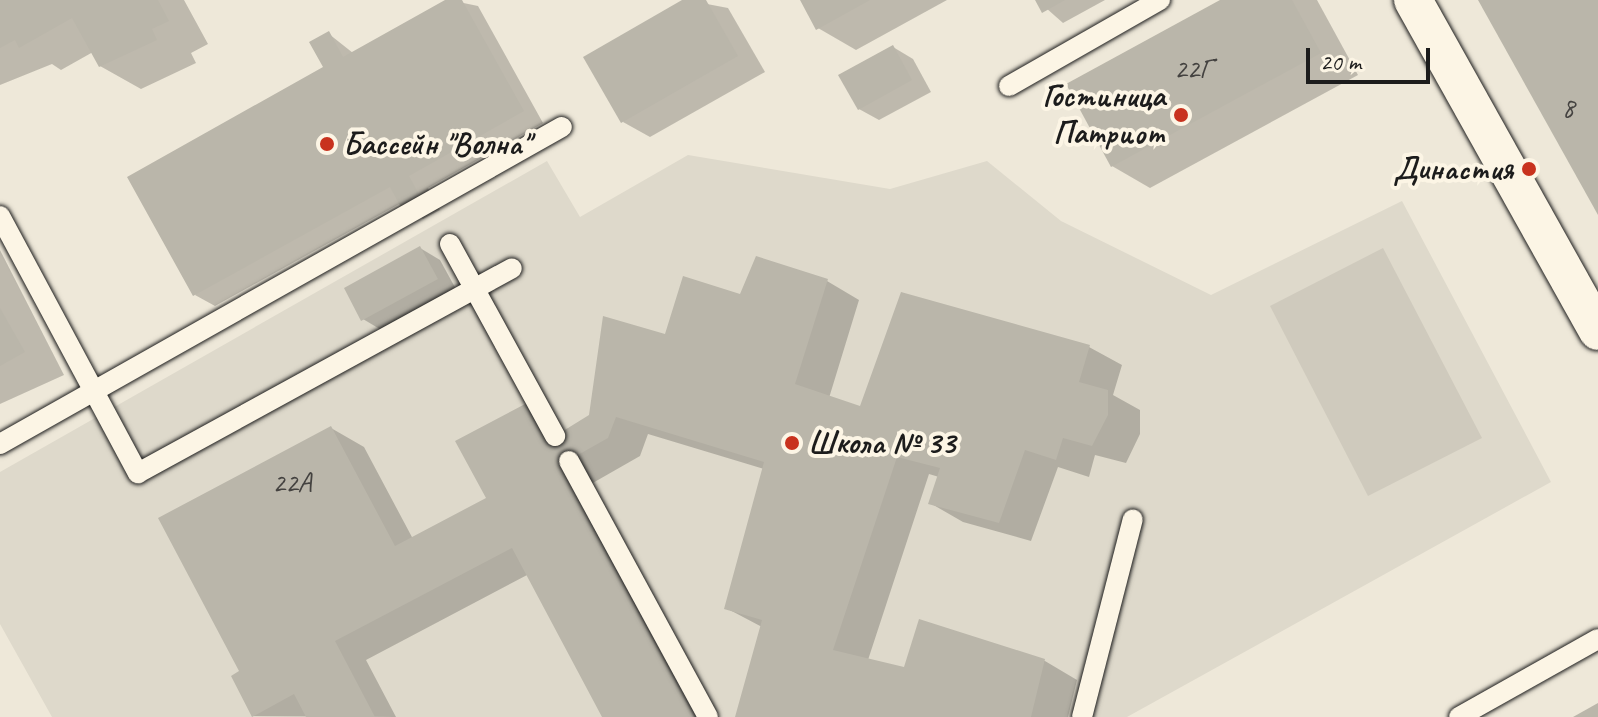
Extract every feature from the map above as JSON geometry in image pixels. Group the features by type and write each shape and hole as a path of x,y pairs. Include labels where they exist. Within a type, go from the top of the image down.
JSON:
{"street":[{"path":"1413,0 1595,321"}],"lane":[{"path":"1009,86 1160,0"},
{"path":"0,444 562,127"},
{"path":"0,216 138,473 512,268"},
{"path":"450,244 555,436"},
{"path":"569,461 708,717"},
{"path":"1082,717 1133,519"},
{"path":"1459,717 1598,639"}],"shaded area":[{"name":"Школа № 33","path":"688,155 890,189 987,161 1061,221 1211,295 1402,201 1551,482 1127,717 52,717 0,624 0,472 547,161 580,217"},
{"path":"1383,248 1482,438 1368,496 1270,306"}],"building":[{"path":"0,0 158,0 169,21 152,29 157,40 99,67 72,18 19,48 15,40 0,48"},
{"name":"Бассейн \"Волна\"","path":"445,0 462,0 524,111 409,176 421,198 402,209 390,187 193,296 127,177 323,67 309,42 329,31 343,57"},
{"path":"682,0 706,0 738,56 621,123 583,57"},
{"path":"800,0 870,0 816,30"},
{"path":"1035,0 1065,0 1042,13"},
{"path":"1220,0 1292,0 1321,53 1111,167 1066,84"},
{"path":"1478,0 1598,0 1598,215"},
{"path":"893,45 912,80 858,110 838,75"},
{"path":"420,246 438,279 361,321 344,288"},
{"path":"756,256 828,279 795,384 860,406 901,292 1090,345 1079,382 1108,390 1108,415 1092,446 1063,438 1056,460 1025,450 999,523 928,504 940,468 897,457 833,650 904,667 919,619 1045,659 1031,717 735,717 762,620 724,609 764,462 616,417 608,438 560,465 694,717 602,717 512,548 335,641 375,717 306,717 294,694 252,717 231,676 239,671 158,518 331,426 395,546 486,498 455,441 527,403 547,441 589,415 603,316 665,334 683,276 740,294"},
{"path":"0,308 25,352 0,366"},
{"path":"1598,703 1598,717 1573,717"}],"place":[{"name":"Гостиница Патриот","path":"1181,115"},
{"name":"Бассейн \"Волна\"","path":"327,144"},
{"name":"Династия","path":"1529,169"},
{"name":"Школа № 33","path":"792,443"}]}
